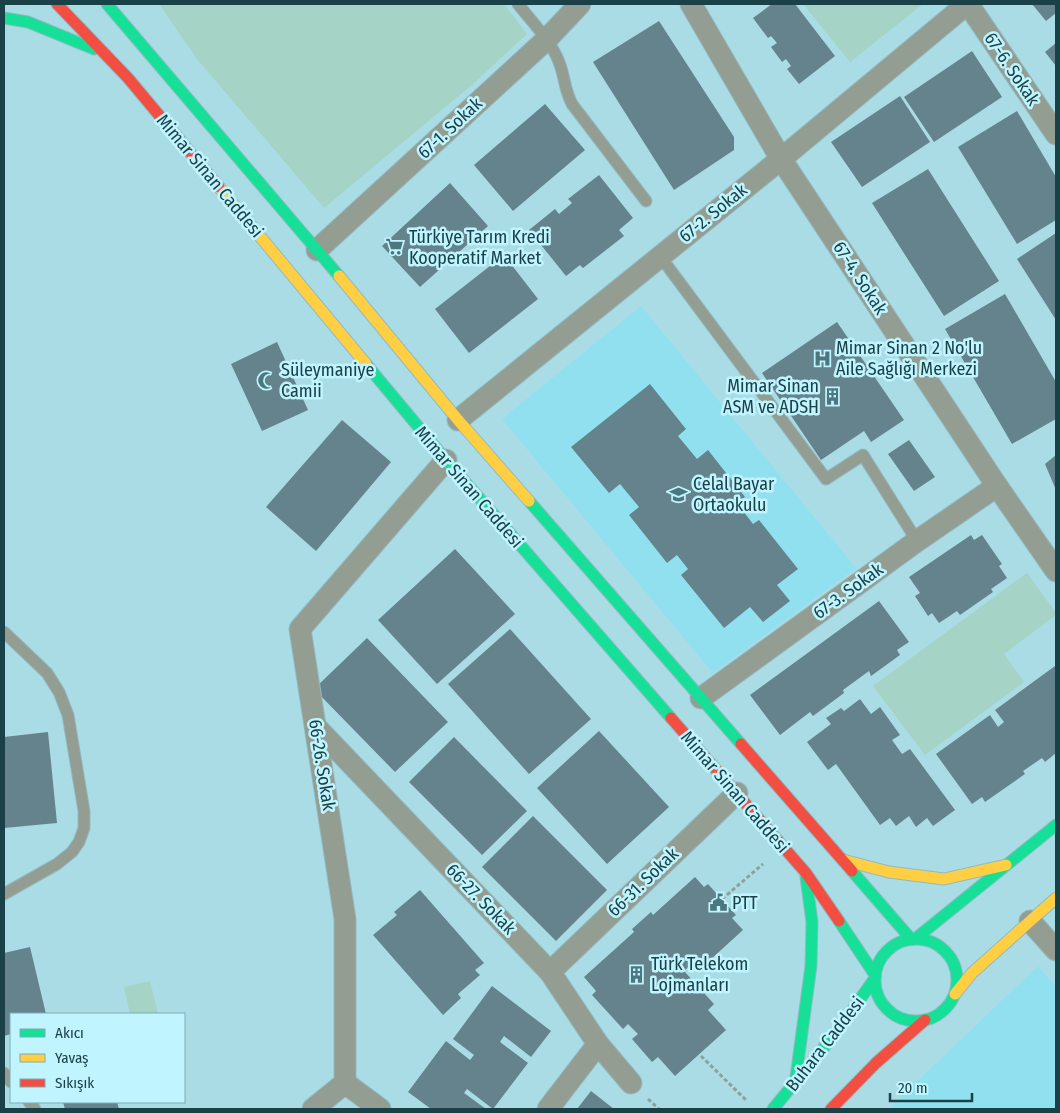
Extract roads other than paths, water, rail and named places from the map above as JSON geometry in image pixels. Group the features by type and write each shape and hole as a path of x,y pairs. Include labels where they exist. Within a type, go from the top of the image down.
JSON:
{"street":[{"name":"Mimar Sinan Caddesi","path":"57,4 128,78 446,460 806,873 875,976"},
{"name":"Mimar Sinan Caddesi","path":"108,4 317,250 458,420 913,939"},
{"name":"67-1. Sokak","path":"317,250 546,40 580,4"},
{"name":"67-4. Sokak","path":"691,4 781,159 997,486 1056,571"},
{"name":"67-2. Sokak","path":"458,420 781,159 968,4"},
{"name":"67-6. Sokak","path":"968,4 1056,134"},
{"path":"127,11 134,34"},
{"path":"4,18 28,22 107,54"},
{"name":"66-26. Sokak","path":"345,1083 345,919 300,629 446,460"},
{"name":"67-3. Sokak","path":"701,698 917,541 997,486"},
{"name":"66-27. Sokak","path":"316,727 550,972 598,1044 632,1083"},
{"name":"66-31. Sokak","path":"550,972 737,793"},
{"path":"913,939 1056,825"},
{"path":"842,860 889,872 944,879 1006,865"},
{"path":"795,1084 811,966 812,922 806,873"},
{"path":"955,994 956,970 950,956 931,941 913,939 899,942 881,958 875,976 876,993 889,1012 903,1019 925,1020 940,1014 972,973 1056,898"},
{"path":"1030,921 1056,950"},
{"name":"Buhara Caddesi","path":"773,1109 848,1019 875,976"},
{"path":"831,1109 866,1071 925,1020"},
{"path":"548,1109 598,1044"},
{"path":"312,1109 345,1083 380,1109"}],"lane":[{"path":"518,4 546,40 559,62 564,86 572,104 646,201"},
{"path":"660,256 826,479 863,454 917,541"},
{"path":"4,632 47,673 60,692 68,715 84,811 84,828 79,842 72,852 57,864 4,894"}],"place":[{"name":"Türkiye Tarım Kredi Kooperatif Market","path":"395,247"},
{"name":"Mimar Sinan 2 No'lu Aile Sağlığı Merkezi","path":"822,358"},
{"name":"Süleymaniye Camii","path":"267,380"},
{"name":"Mimar Sinan ASM ve ADSH","path":"833,396"},
{"name":"Celal Bayar Ortaokulu","path":"679,494"},
{"name":"PTT","path":"718,903"},
{"name":"Türk Telekom Lojmanları","path":"637,974"}]}
